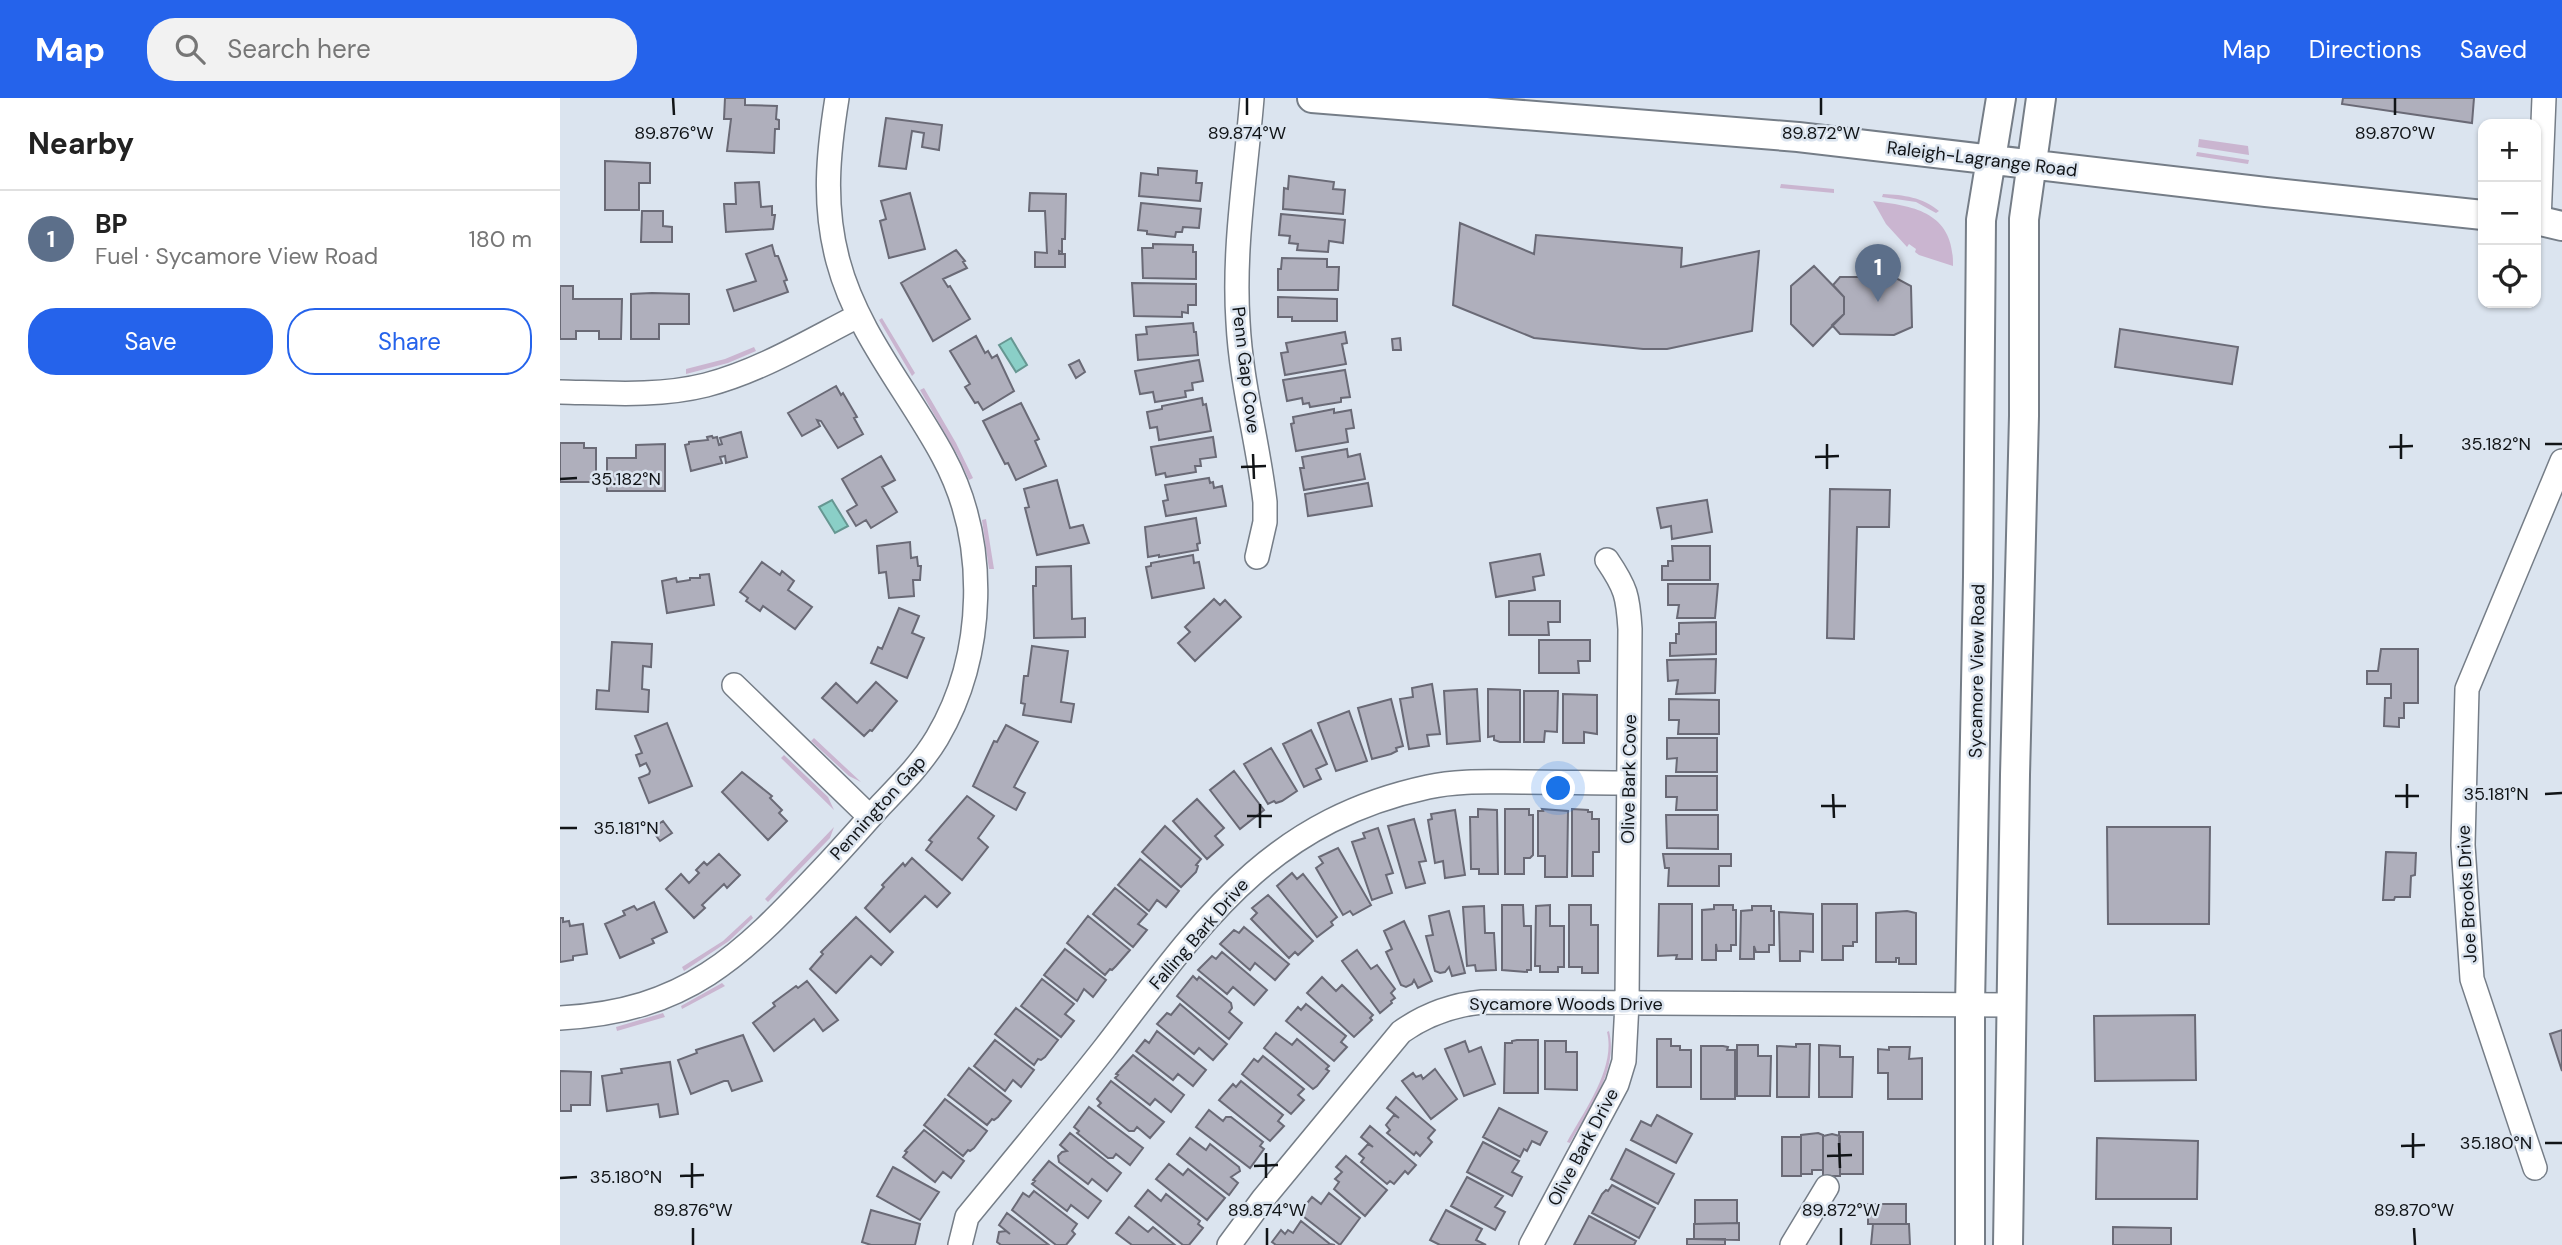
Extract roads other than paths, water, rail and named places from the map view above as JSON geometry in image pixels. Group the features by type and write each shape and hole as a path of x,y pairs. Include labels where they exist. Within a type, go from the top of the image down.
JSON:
{"main road":[{"name":"Raleigh-Lagrange Road","path":"1312,98 1418,102 1798,137 2032,166 2478,214"},
{"name":"Sycamore View Road","path":"1970,1245 1970,1006 1979,577 1982,220 2001,98"},
{"path":"2008,1245 2024,416 2024,219 2041,98"}],"street":[{"name":"Pennington Gap","path":"560,1018 604,1014 640,1006 684,988 722,966 774,921 915,769 929,751 945,722 964,678 974,615 975,579 969,527 944,457 858,316 838,261 828,206 828,158 837,98"},
{"name":"Penn Gap Cove","path":"1252,98 1239,246 1237,318 1242,365 1265,502 1265,522 1257,557"},
{"path":"2544,98 2546,222"},
{"path":"560,392 641,393 705,385 771,360 858,316"},
{"name":"Joe Brooks Drive","path":"2535,1168 2472,979 2463,845 2467,689 2562,461"},
{"name":"Olive Bark Cove","path":"1607,560 1628,596 1630,629 1627,1003"},
{"path":"734,685 870,817"},
{"name":"Falling Bark Drive","path":"960,1245 967,1217 1155,984 1242,881 1288,844 1356,808 1427,787 1473,782 1628,783"},
{"name":"Sycamore Woods Drive","path":"1229,1245 1381,1054 1401,1032 1442,1010 1482,1002 1970,1006 2011,1004"},
{"name":"Olive Bark Drive","path":"1531,1245 1617,1084 1624,1061 1627,1003"},
{"path":"1792,1245 1827,1187"}],"place":[{"name":"BP","path":"1878,302"}]}
